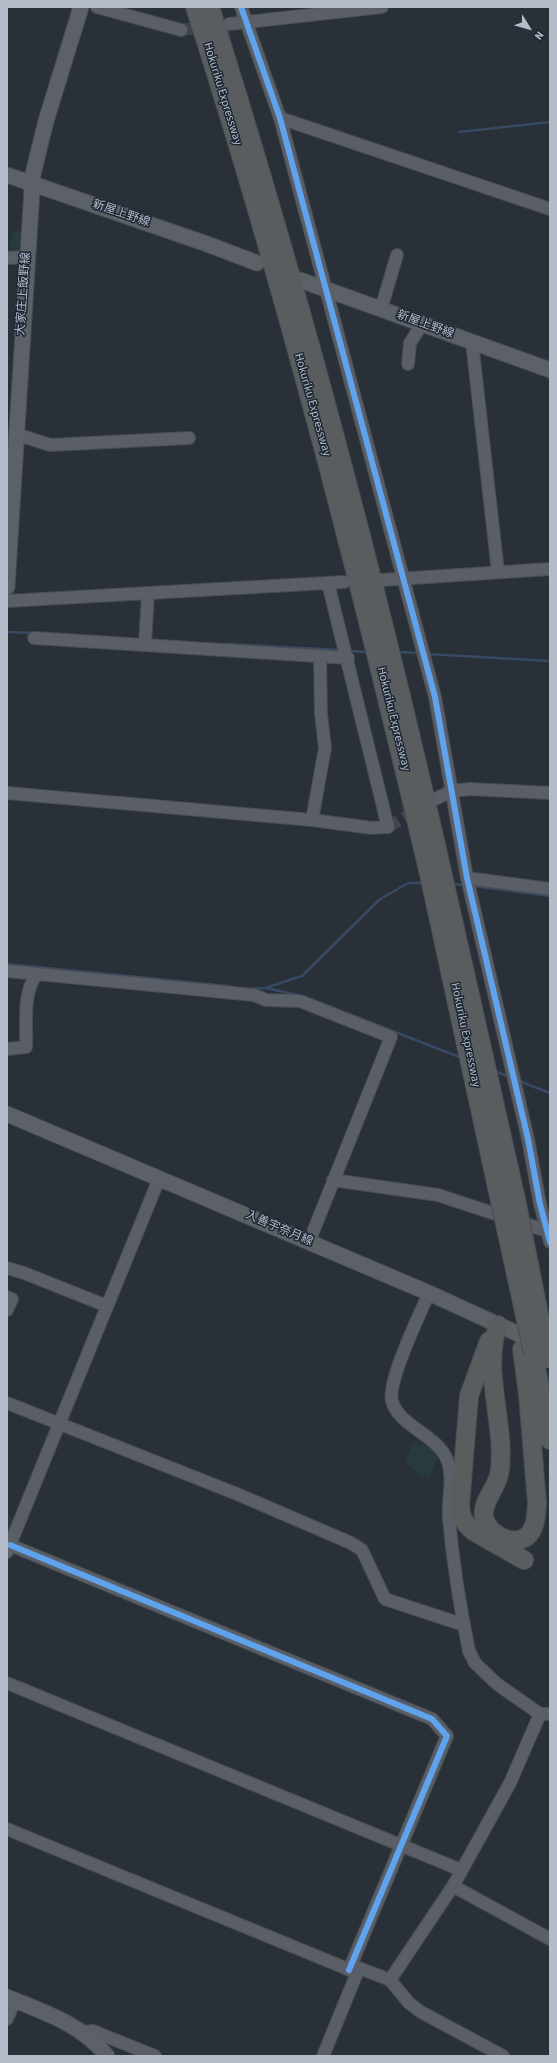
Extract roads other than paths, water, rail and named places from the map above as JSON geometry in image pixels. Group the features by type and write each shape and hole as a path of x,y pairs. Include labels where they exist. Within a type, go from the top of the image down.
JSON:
{"highway":[{"name":"Hokuriku Expressway","path":"195,7 268,247 325,451 374,643 435,871 508,1197 541,1355 550,1440"},
{"name":"Hokuriku Expressway","path":"210,7 282,243 338,446 409,726 435,871"},
{"path":"508,1197 550,1322"},
{"path":"498,1325 491,1348 501,1467 496,1486 484,1508 484,1516 490,1530 508,1540 521,1540 532,1530 536,1516 537,1503 528,1395 541,1355"},
{"path":"498,1325 486,1346 469,1396 460,1506 461,1517 466,1525 518,1561"}],"main road":[{"name":"大家庄上飯野線","path":"7,587 26,257 32,184 46,121 81,7"},
{"name":"新屋上野線","path":"7,175 207,244 257,263"},
{"name":"新屋上野線","path":"300,280 550,370"},
{"name":"入善宇奈月線","path":"7,1114 429,1293 498,1325 541,1355"},
{"path":"11,1998 61,2020 82,2032 107,2056"}],"street":[{"path":"97,7 181,30"},
{"path":"241,7 280,118 435,697 467,878 528,1139 540,1204 549,1235"},
{"path":"229,24 294,12 382,7"},
{"path":"280,118 550,209"},
{"path":"381,309 398,255"},
{"path":"7,258 26,257"},
{"path":"408,364 410,343 422,324"},
{"path":"472,342 498,572"},
{"path":"16,434 50,445 189,438"},
{"path":"382,580 550,569"},
{"path":"7,601 344,582"},
{"path":"7,793 312,820 372,828 388,827 348,658 328,583"},
{"path":"145,644 148,593"},
{"path":"34,638 348,658"},
{"path":"312,820 324,748 321,714 320,656"},
{"path":"435,799 452,791 470,789 550,793"},
{"path":"467,878 550,889"},
{"path":"7,971 254,995 266,1000 300,1001 391,1037 309,1242"},
{"path":"7,1049 26,1047 27,993 31,981 38,974"},
{"path":"159,1178 8,1548 432,1719 446,1736 353,1971 323,2056"},
{"path":"333,1180 438,1195 549,1235"},
{"path":"7,1268 24,1272 107,1306"},
{"path":"390,1980 453,1886 507,1790 545,1714 498,1684 476,1663 469,1651 448,1518 450,1472 447,1461 441,1448 407,1421 397,1410 392,1400 392,1384 429,1293"},
{"path":"7,1297 12,1299 7,1310"},
{"path":"7,1403 59,1425 237,1494 351,1544 362,1550 385,1599 464,1625"},
{"path":"7,1683 461,1870"},
{"path":"7,1829 353,1971 359,1968 390,1980 409,2003 421,2012 504,2056"},
{"path":"453,1886 550,1939"},
{"path":"7,2019 11,1998"},
{"path":"82,2032 93,2031 155,2056"}],"waterway":[{"path":"459,132 550,122"},
{"path":"7,632 32,633"},
{"path":"227,644 340,650"},
{"path":"349,651 368,652"},
{"path":"397,652 420,653"},
{"path":"427,654 550,661"},
{"path":"249,989 265,988 302,976 379,900 408,883 424,883"},
{"path":"451,884 464,885"},
{"path":"473,886 550,896"},
{"path":"7,964 228,986"},
{"path":"266,988 298,995"},
{"path":"305,997 462,1058"},
{"path":"495,1071 509,1077"},
{"path":"519,1081 550,1093"}],"tunnel":[{"path":"181,30 208,27"},
{"path":"388,827 420,808"}]}
